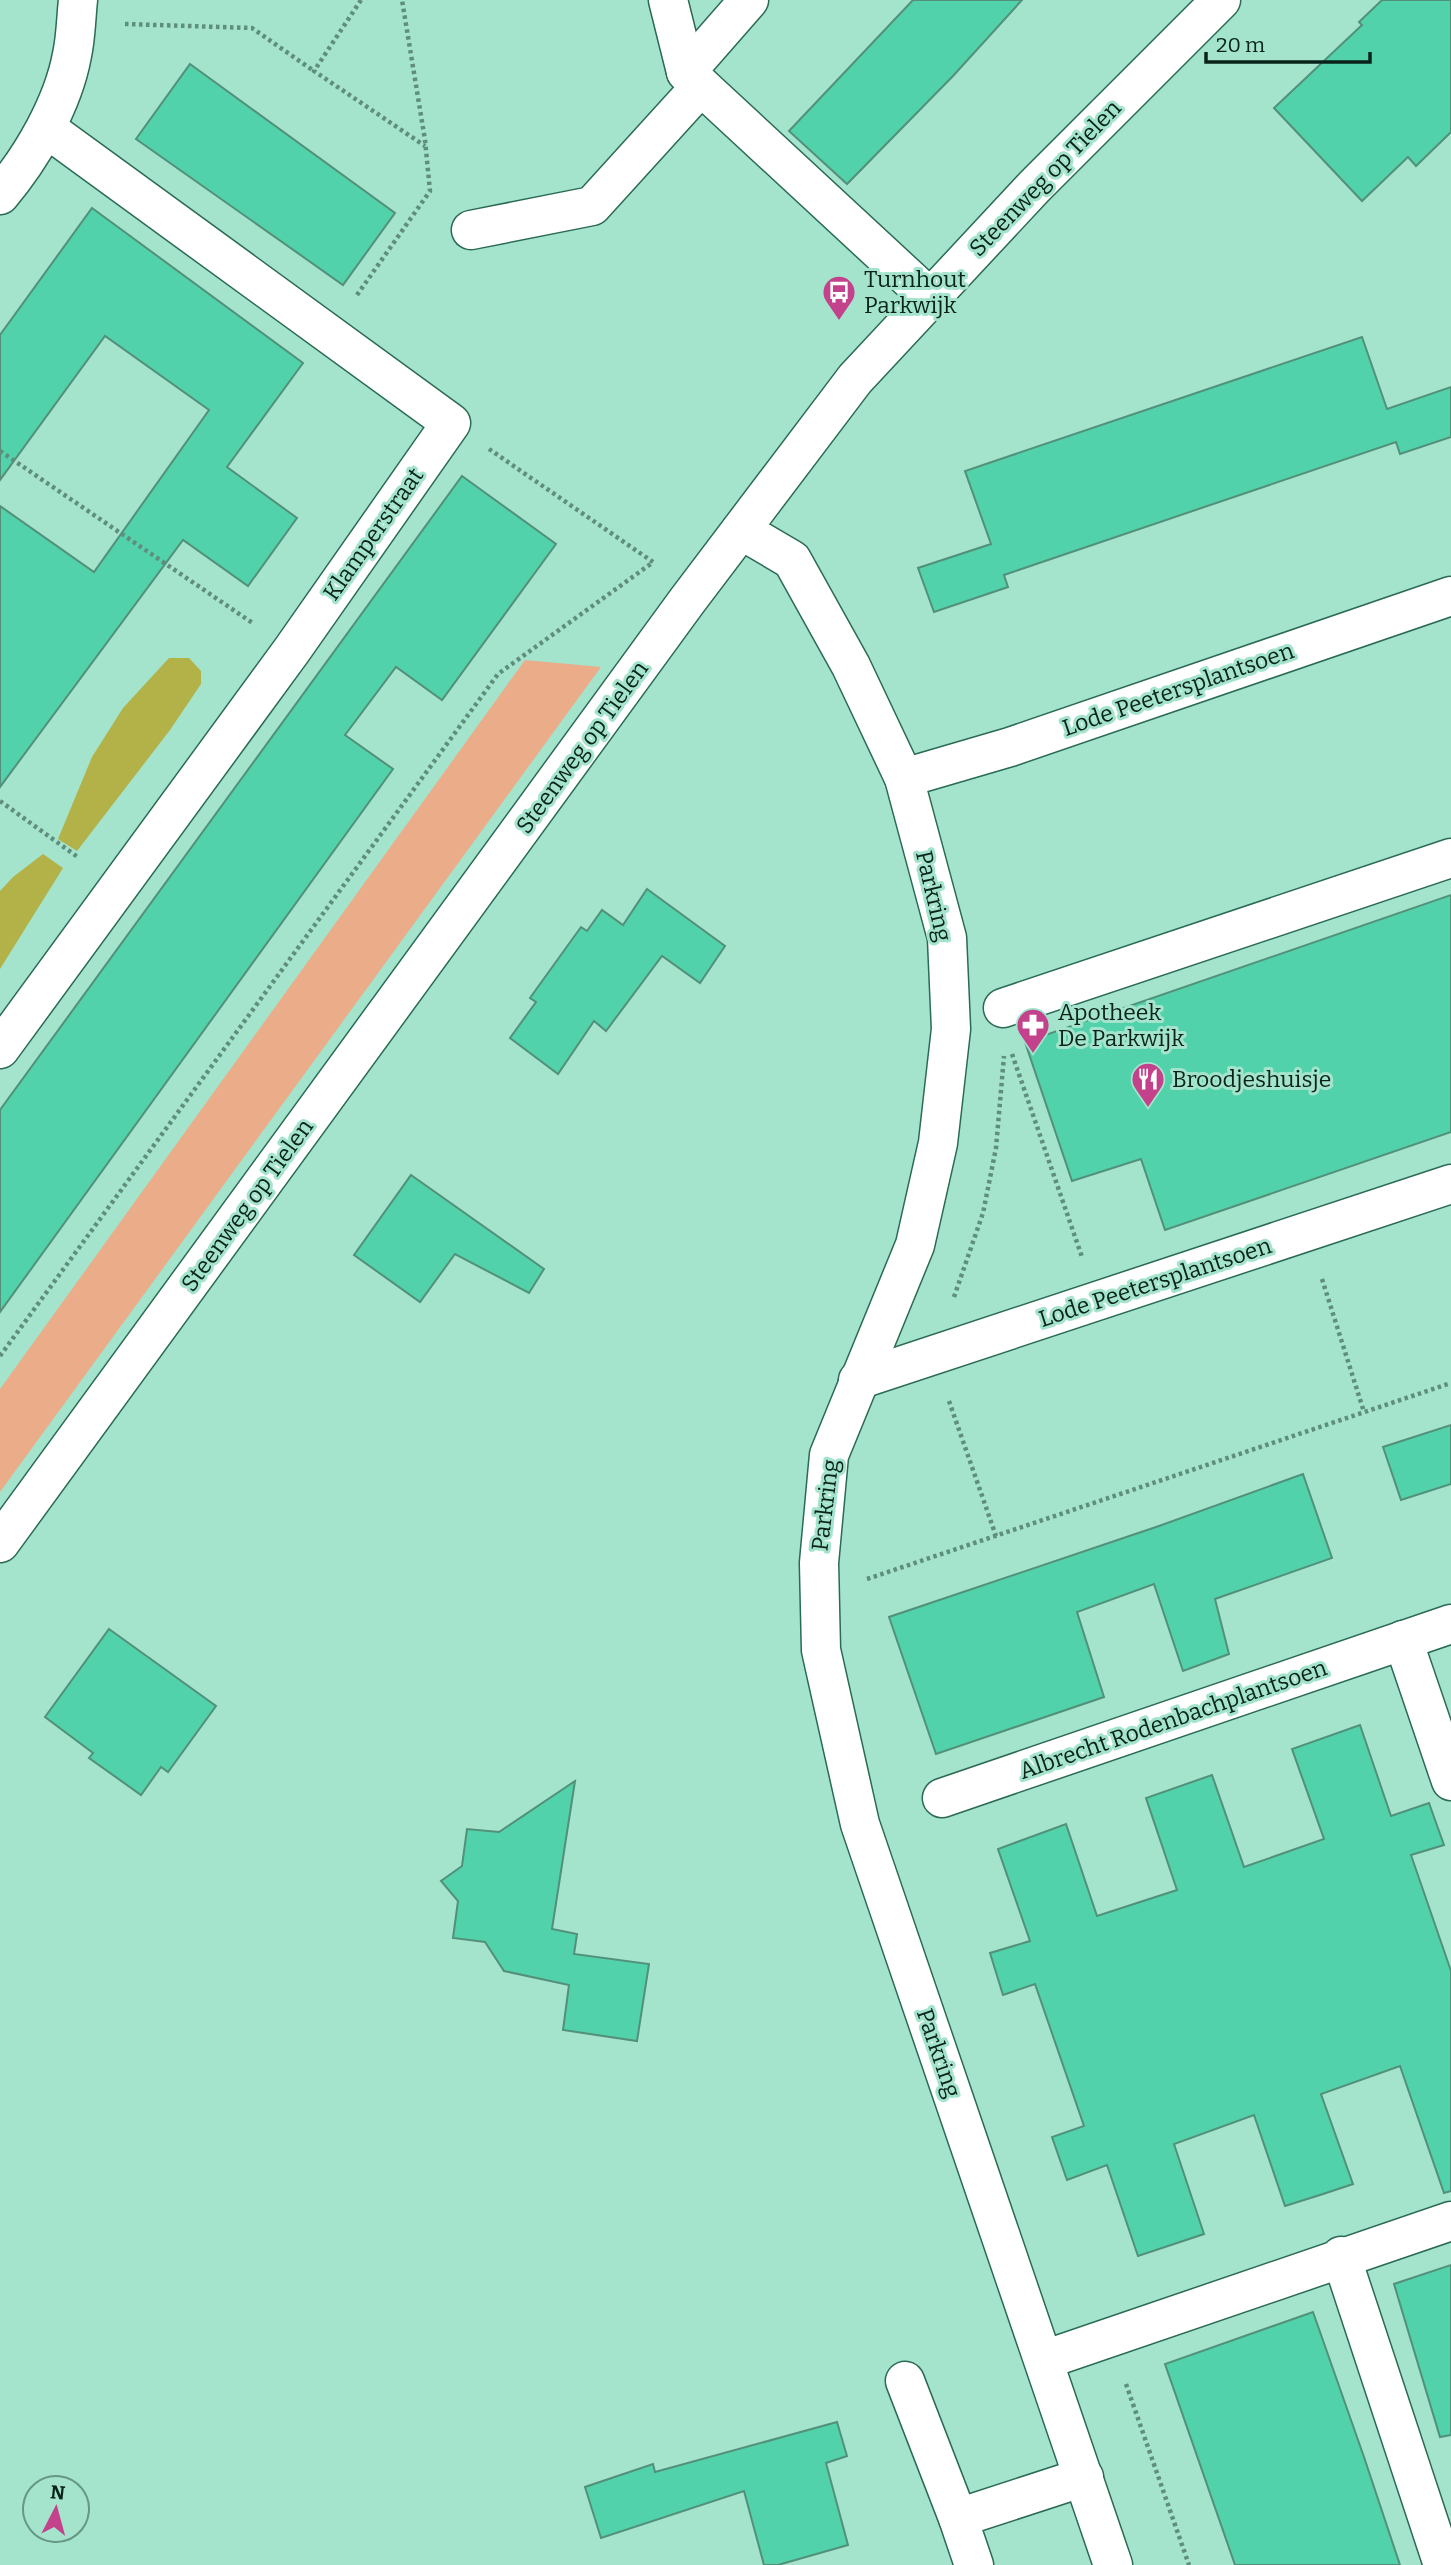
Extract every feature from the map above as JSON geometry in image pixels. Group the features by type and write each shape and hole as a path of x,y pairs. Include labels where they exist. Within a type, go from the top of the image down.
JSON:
{"street":[{"path":"668,0 693,79 930,298"},
{"path":"471,230 592,206 693,79 749,0"},
{"name":"Steenweg op Tielen","path":"0,1543 741,530 855,379 1034,187 1221,0"},
{"path":"0,195 46,128 62,91 72,54 77,12"},
{"path":"46,128 451,423"},
{"name":"Klamperstraat","path":"0,1049 292,650 451,423"},
{"name":"Parkring","path":"741,530 792,561 851,666 904,778 947,938 950,1040 938,1143 915,1245 829,1455 819,1563 821,1650 860,1824 1113,2565"},
{"name":"Lode Peetersplantsoen","path":"904,778 1010,747 1451,596"},
{"path":"1003,1008 1451,858"},
{"name":"Lode Peetersplantsoen","path":"858,1380 1451,1184"},
{"name":"Albrecht Rodenbachplantsoen","path":"942,1798 1451,1624"},
{"path":"1403,1640 1451,1781"},
{"path":"1044,2360 1341,2256 1451,2221"},
{"path":"1341,2256 1443,2565"},
{"path":"905,2381 974,2565"},
{"path":"958,2518 1084,2477"}],"path":[{"path":"314,71 361,0"},
{"path":"329,335 430,191 402,0"},
{"path":"77,12 252,28 425,146"},
{"path":"451,423 653,562"},
{"path":"0,451 292,650"},
{"path":"0,1356 498,674 653,562 665,558"},
{"path":"0,801 120,887"},
{"path":"1005,1049 1013,1054 1097,1301"},
{"path":"1320,1275 1364,1412"},
{"path":"820,1595 1451,1382"},
{"path":"948,1398 996,1536"},
{"path":"1109,2337 1189,2565"}],"shaded area":[{"path":"169,658 189,658 201,671 201,684 170,730 77,851 58,839 92,757 123,708"},
{"path":"525,660 601,667 0,1492 0,1389"},
{"path":"43,854 63,868 0,969 0,891 13,877"}],"building":[{"path":"913,0 1022,0 953,76 847,184 789,131"},
{"path":"1382,0 1451,0 1451,132 1416,166 1408,157 1362,201 1274,108 1362,25 1359,22"},
{"path":"190,64 395,213 343,285 136,139"},
{"path":"92,208 303,363 227,467 297,518 248,586 183,540 0,787 0,506 94,572 209,410 105,336 0,480 0,335"},
{"path":"1362,337 1387,409 1451,387 1451,437 1400,454 1396,442 1004,575 1008,587 934,612 918,568 991,544 965,471"},
{"path":"462,476 556,544 442,700 396,667 345,735 393,769 0,1312 0,1110"},
{"path":"647,889 725,946 700,983 662,956 606,1031 594,1021 558,1074 510,1038 536,1002 530,998 581,927 587,931 602,910 623,925"},
{"path":"1451,895 1451,1132 1165,1230 1141,1159 1072,1181 1025,1042"},
{"path":"411,1175 544,1269 529,1293 455,1254 420,1302 354,1255"},
{"path":"1451,1425 1451,1484 1401,1500 1383,1447"},
{"path":"1303,1474 1332,1558 1215,1599 1229,1654 1183,1671 1154,1584 1077,1612 1104,1697 936,1754 889,1617 1159,1526"},
{"path":"109,1629 216,1706 168,1772 161,1767 141,1795 89,1758 93,1753 45,1717"},
{"path":"1360,1725 1391,1816 1429,1803 1444,1845 1411,1855 1451,1971 1451,2191 1444,2193 1400,2066 1321,2094 1353,2184 1285,2206 1254,2115 1174,2144 1204,2234 1138,2256 1107,2165 1067,2180 1052,2137 1084,2126 1035,1984 1003,1995 990,1953 1030,1941 998,1849 1066,1824 1097,1916 1177,1890 1146,1798 1212,1775 1244,1867 1324,1839 1292,1749"},
{"path":"575,1781 552,1929 577,1934 574,1954 649,1964 637,2041 563,2030 569,1985 504,1971 485,1942 453,1938 458,1901 441,1881 462,1866 467,1829 499,1832"},
{"path":"1451,2265 1451,2435 1440,2437 1394,2284"},
{"path":"1313,2312 1400,2565 1235,2565 1165,2364"},
{"path":"837,2422 847,2456 826,2463 848,2545 778,2565 764,2565 744,2491 601,2538 585,2487 653,2464 655,2472"}],"place":[{"name":"Turnhout Parkwijk","path":"839,322"},
{"name":"Apotheek De Parkwijk","path":"1033,1055"},
{"name":"Broodjeshuisje","path":"1148,1109"}]}
